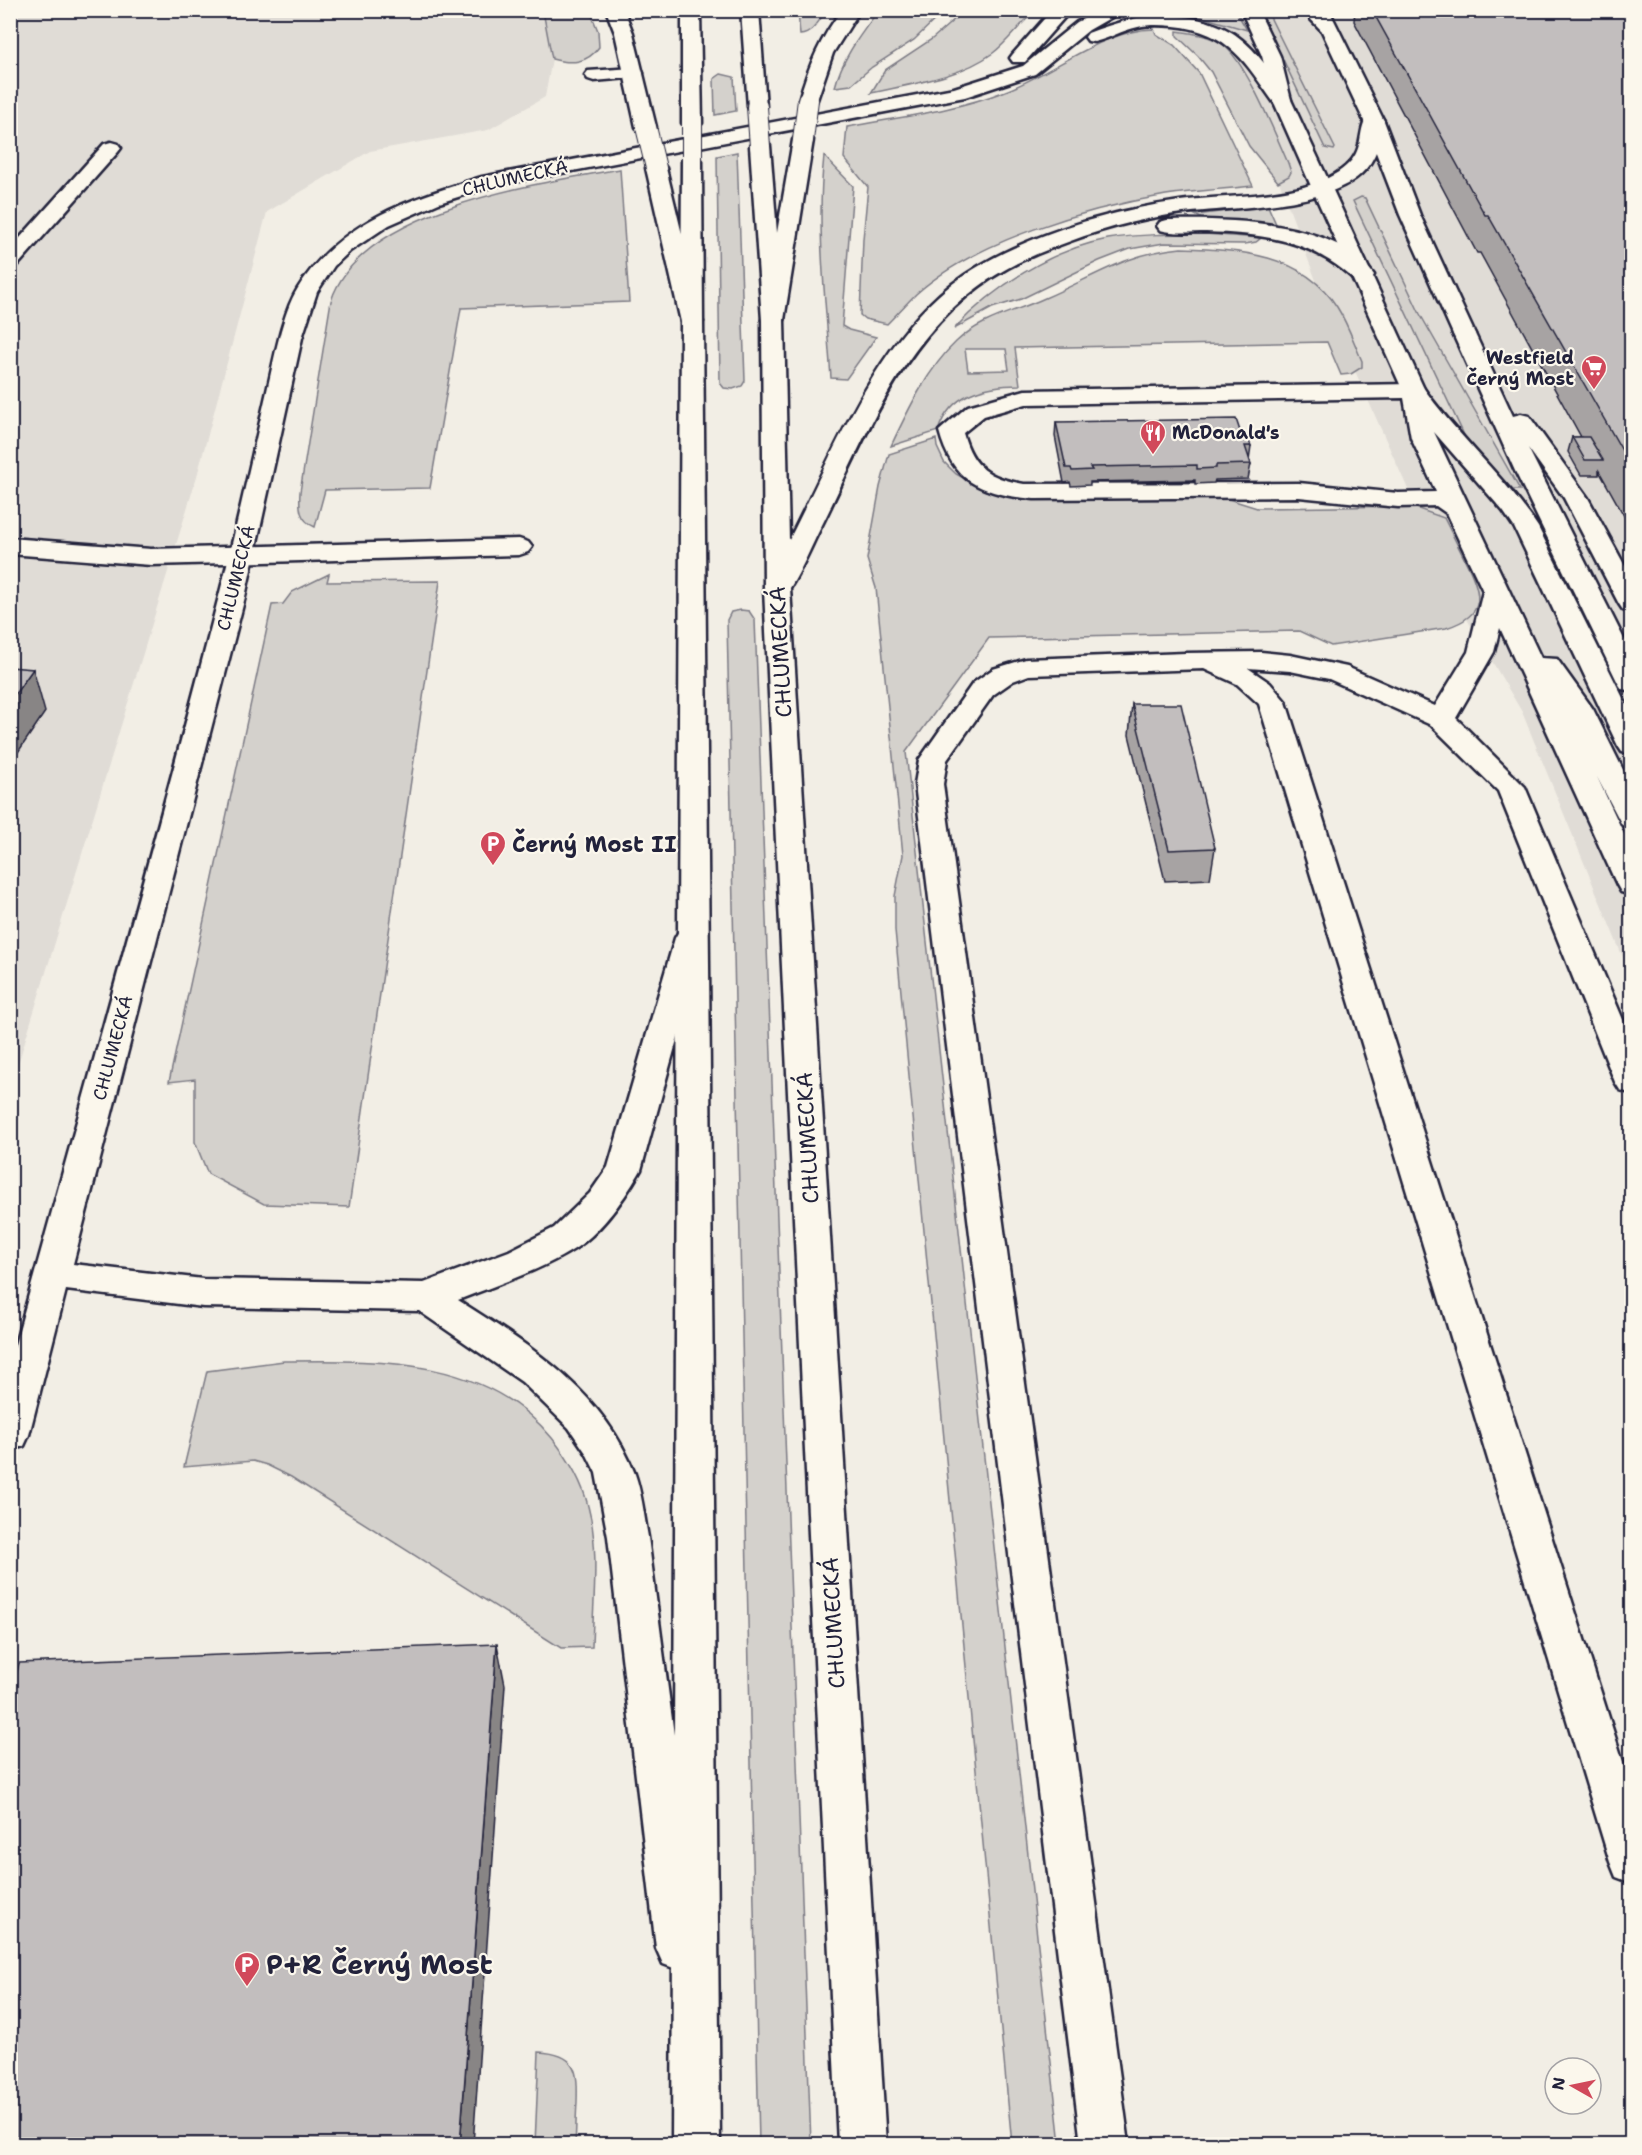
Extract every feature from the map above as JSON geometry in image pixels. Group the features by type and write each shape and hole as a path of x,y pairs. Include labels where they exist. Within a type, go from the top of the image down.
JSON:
{"main road":[{"path":"615,10 634,73 692,322"},
{"path":"691,10 696,2145"},
{"name":"CHLUMECKÁ","path":"750,10 773,320 777,590 862,2145"},
{"path":"773,320 808,100 822,57 832,37 852,10"},
{"name":"CHLUMECKÁ","path":"957,93 1014,63 1049,22 1063,10"},
{"name":"CHLUMECKÁ","path":"10,1436 242,555 299,308 316,276 327,262 363,233 382,221 432,199 489,181 957,93 1018,75 1050,54 1083,26 1116,10"},
{"path":"1249,10 1271,56 1281,100"},
{"path":"1310,10 1324,18 1374,121 1410,215 1464,334 1527,471 1632,683"},
{"path":"1050,54 1136,22 1161,20 1199,25 1221,32 1242,47 1281,100 1363,275 1414,391 1423,438 1561,728 1632,885"},
{"path":"594,75 634,73"},
{"path":"777,590 880,390 914,337 951,296 1007,260 1035,247 1106,223 1151,212 1274,197 1339,180 1359,165 1368,152 1373,139 1374,121"},
{"path":"10,262 111,148"},
{"path":"1035,247 1118,230 1176,226 1234,228 1282,234 1317,243 1348,261 1363,275"},
{"path":"1464,334 1541,452 1576,498 1632,604"},
{"path":"1414,391 1025,397 976,411 951,431 962,462 994,484 1012,490 1034,492 1299,490 1398,500 1441,499 1457,508"},
{"path":"1414,391 1460,450 1512,506 1526,527 1632,746"},
{"path":"10,546 151,557 519,547"},
{"path":"1441,719 1481,652 1495,593"},
{"path":"1495,593 1579,709 1632,819"},
{"path":"1105,2145 929,784 933,760 983,689 1003,675 1026,667 1261,660 1316,667 1337,673 1441,719 1511,787 1632,1082"},
{"path":"1186,661 1216,666 1242,674 1260,687 1272,702 1632,1862"},
{"path":"53,1275 203,1293 426,1297 522,1261 566,1237 602,1202 624,1170 693,924"},
{"path":"426,1297 550,1383 576,1408 596,1437 615,1474 628,1537 696,2086"}],"shaded area":[{"path":"798,10 826,11 809,32 800,35"},
{"path":"11,11 543,11 552,59 545,97 488,130 370,151 267,212 197,476 11,1087"},
{"path":"543,11 590,11 598,31 599,47 584,60 566,62 552,59"},
{"path":"878,11 944,11 914,40 872,67 851,85 835,87 847,56"},
{"path":"964,11 1036,11 999,48 980,62 934,79 871,93 885,70 932,39"},
{"path":"1200,11 1236,11 1247,30 1195,15"},
{"path":"1216,11 1631,11 1631,977 1522,712 1464,614 1324,302 1264,141 1211,46"},
{"path":"1260,11 1267,11 1334,150 1325,148"},
{"path":"1154,29 1156,34 1174,45 1199,73 1253,186 1166,195 1135,201 1102,208 1034,229 1001,242 941,275 916,294 887,324 865,319 860,315 868,187 844,158 847,127 926,113 984,99 1022,84 1077,54 1115,37 1134,31"},
{"path":"1177,31 1212,38 1231,53 1250,81 1268,117 1288,163 1291,172 1289,176 1278,182 1249,146 1211,72 1177,36"},
{"path":"721,74 734,77 736,111 715,115 714,79"},
{"path":"737,152 745,381 742,386 733,389 724,388 720,383 717,156"},
{"path":"824,156 853,186 842,326 876,337 846,379 831,378 821,239"},
{"path":"620,169 629,302 461,308 430,488 325,490 315,527 306,521 300,508 300,492 331,301 349,269 377,243 414,222 456,205 545,182"},
{"path":"1361,197 1365,198 1420,314 1520,490 1513,490 1478,455 1465,437 1353,201"},
{"path":"1268,206 1276,224 1201,218 1195,215"},
{"path":"1205,234 1261,238 1256,242 1245,244 1164,243 1130,249 1099,261 1021,299 992,308 954,329 986,299 1024,272 1087,244 1120,237"},
{"path":"1181,248 1247,253 1288,265 1306,275 1323,289 1337,307 1351,334 1362,361 1362,367 1351,374 1341,375 1327,342 1015,348 1020,385 994,387 970,394 951,408 938,431 891,446 927,377 936,364 966,334 987,321 1045,298 1127,260","holes":["965,349 1006,349 1009,370 968,371"]},
{"path":"936,439 944,462 956,474 986,491 1022,500 1222,497 1257,508 1410,506 1444,518 1471,572 1478,593 1475,609 1460,623 1446,628 1331,646 1299,631 989,638 906,752 1060,2144 1012,2144 895,930 895,896 903,855 876,588 867,559 880,487 889,454"},
{"path":"329,574 327,582 440,581 349,1207 264,1204 208,1174 195,1142 195,1079 169,1082 272,605 283,604 292,592"},
{"path":"749,611 755,620 811,2144 759,2144 727,620 731,612"},
{"path":"284,1361 357,1361 429,1369 463,1378 495,1392 525,1411 552,1438 564,1454 574,1470 585,1497 592,1523 595,1558 592,1647 561,1648 291,1477 267,1465 253,1461 184,1467 207,1371"},
{"path":"539,2052 561,2056 573,2066 577,2081 575,2144 535,2144"}],"building":[{"name":"Westfield Černý Most","path":"1372,10 1632,10 1632,468 1488,215 1485,215"},
{"name":"McDonald's","path":"1236,419 1242,437 1248,437 1251,446 1245,446 1251,464 1216,465 1216,468 1197,469 1197,465 1090,467 1092,470 1072,471 1071,468 1066,468 1056,422"},
{"path":"1572,437 1589,437 1603,460 1585,460"},
{"path":"10,667 33,669 10,701"},
{"path":"1132,704 1181,704 1215,848 1169,850"},
{"name":"P+R Černý Most","path":"497,1644 460,2145 10,2145 10,1702 19,1663"}],"place":[{"name":"Westfield Černý Most","path":"1594,391"},
{"name":"McDonald's","path":"1153,456"},
{"name":"Černý Most II","path":"493,867"},
{"name":"P+R Černý Most","path":"247,1988"}]}
